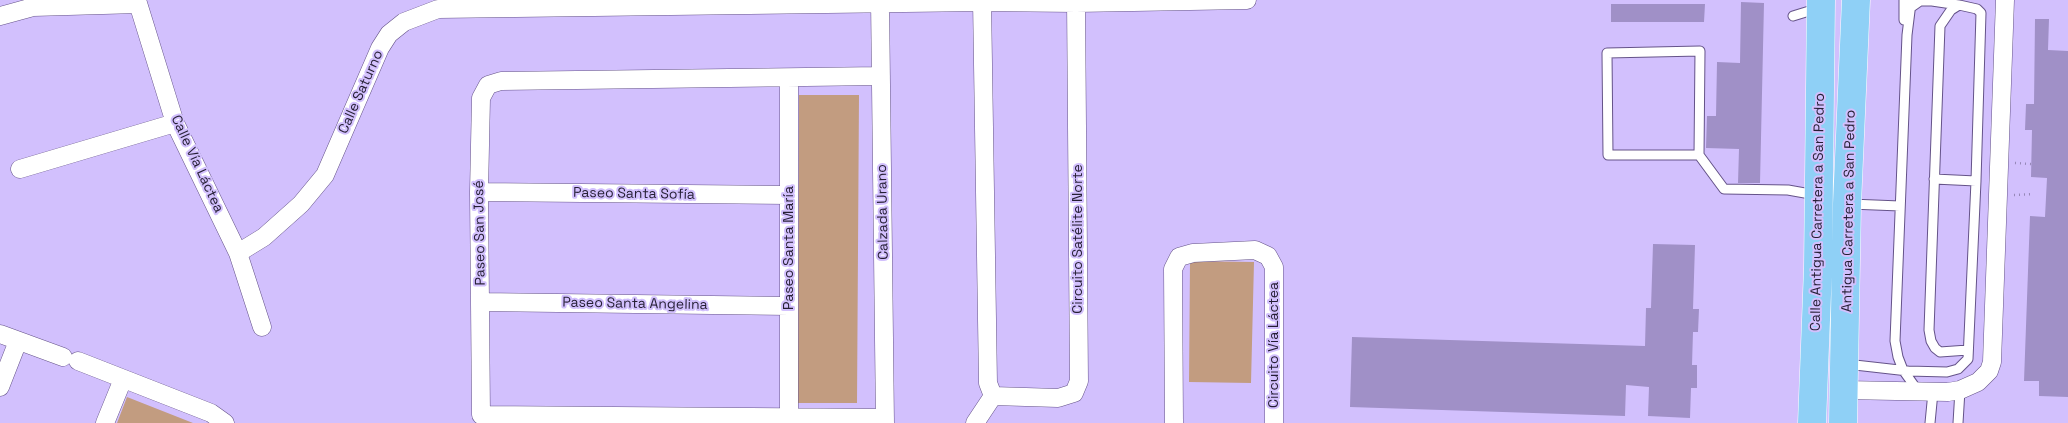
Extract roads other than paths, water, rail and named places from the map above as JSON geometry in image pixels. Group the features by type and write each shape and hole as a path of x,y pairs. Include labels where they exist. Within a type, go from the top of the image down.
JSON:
{"main road":[{"name":"Antigua Carretera a San Pedro","path":"1843,423 1847,204 1856,0"},
{"name":"Calle Antigua Carretera a San Pedro","path":"1812,423 1818,268 1821,3"},
{"path":"1818,268 1825,296 1831,352 1845,377"}],"street":[{"name":"Calle Saturno","path":"238,253 264,237 301,204 325,175 380,48 389,34 404,22 438,9 477,4 1247,0"},
{"path":"1845,377 1926,392 1960,390 1984,378 1992,362 2005,0"},
{"path":"974,423 993,396 988,383 982,1"},
{"path":"0,16 32,7 138,2"},
{"name":"Calle Vía Láctea","path":"138,2 175,123 238,253 262,326"},
{"name":"Calzada Urano","path":"880,2 885,421"},
{"name":"Circuito Satélite Norte","path":"993,396 1058,398 1074,393 1079,381 1076,2"},
{"name":"Paseo San José","path":"881,76 501,81 488,85 481,98 479,192 481,415 663,420 842,418 885,421"},
{"name":"Paseo Santa María","path":"788,78 789,418"},
{"path":"20,169 175,123"},
{"name":"Paseo Santa Sofía","path":"479,192 789,195"},
{"name":"Circuito Vía Láctea","path":"1174,423 1173,269 1179,257 1193,253 1256,250 1268,256 1274,267 1274,423"},
{"name":"Paseo Santa Angelina","path":"481,302 789,306"},
{"path":"0,334 211,413 225,423"},
{"path":"0,387 18,341"},
{"path":"105,423 123,379"}],"lane":[{"path":"1904,0 1907,34"},
{"path":"1845,377 1903,370 1936,372 1958,369 1968,359 1981,13 1961,2 1920,1 1911,4 1907,34 1896,341 1898,356 1903,370 1926,392 1930,423"},
{"path":"1961,2 1951,10 1940,26 1929,330 1931,341 1940,352 1968,350"},
{"path":"1794,16 1821,3"},
{"path":"1699,154 1608,155 1607,52 1700,52 1699,154 1724,189 1788,190 1819,195"},
{"path":"1934,179 1976,181"},
{"path":"1847,204 1900,206"},
{"path":"1958,423 1960,390"}]}
